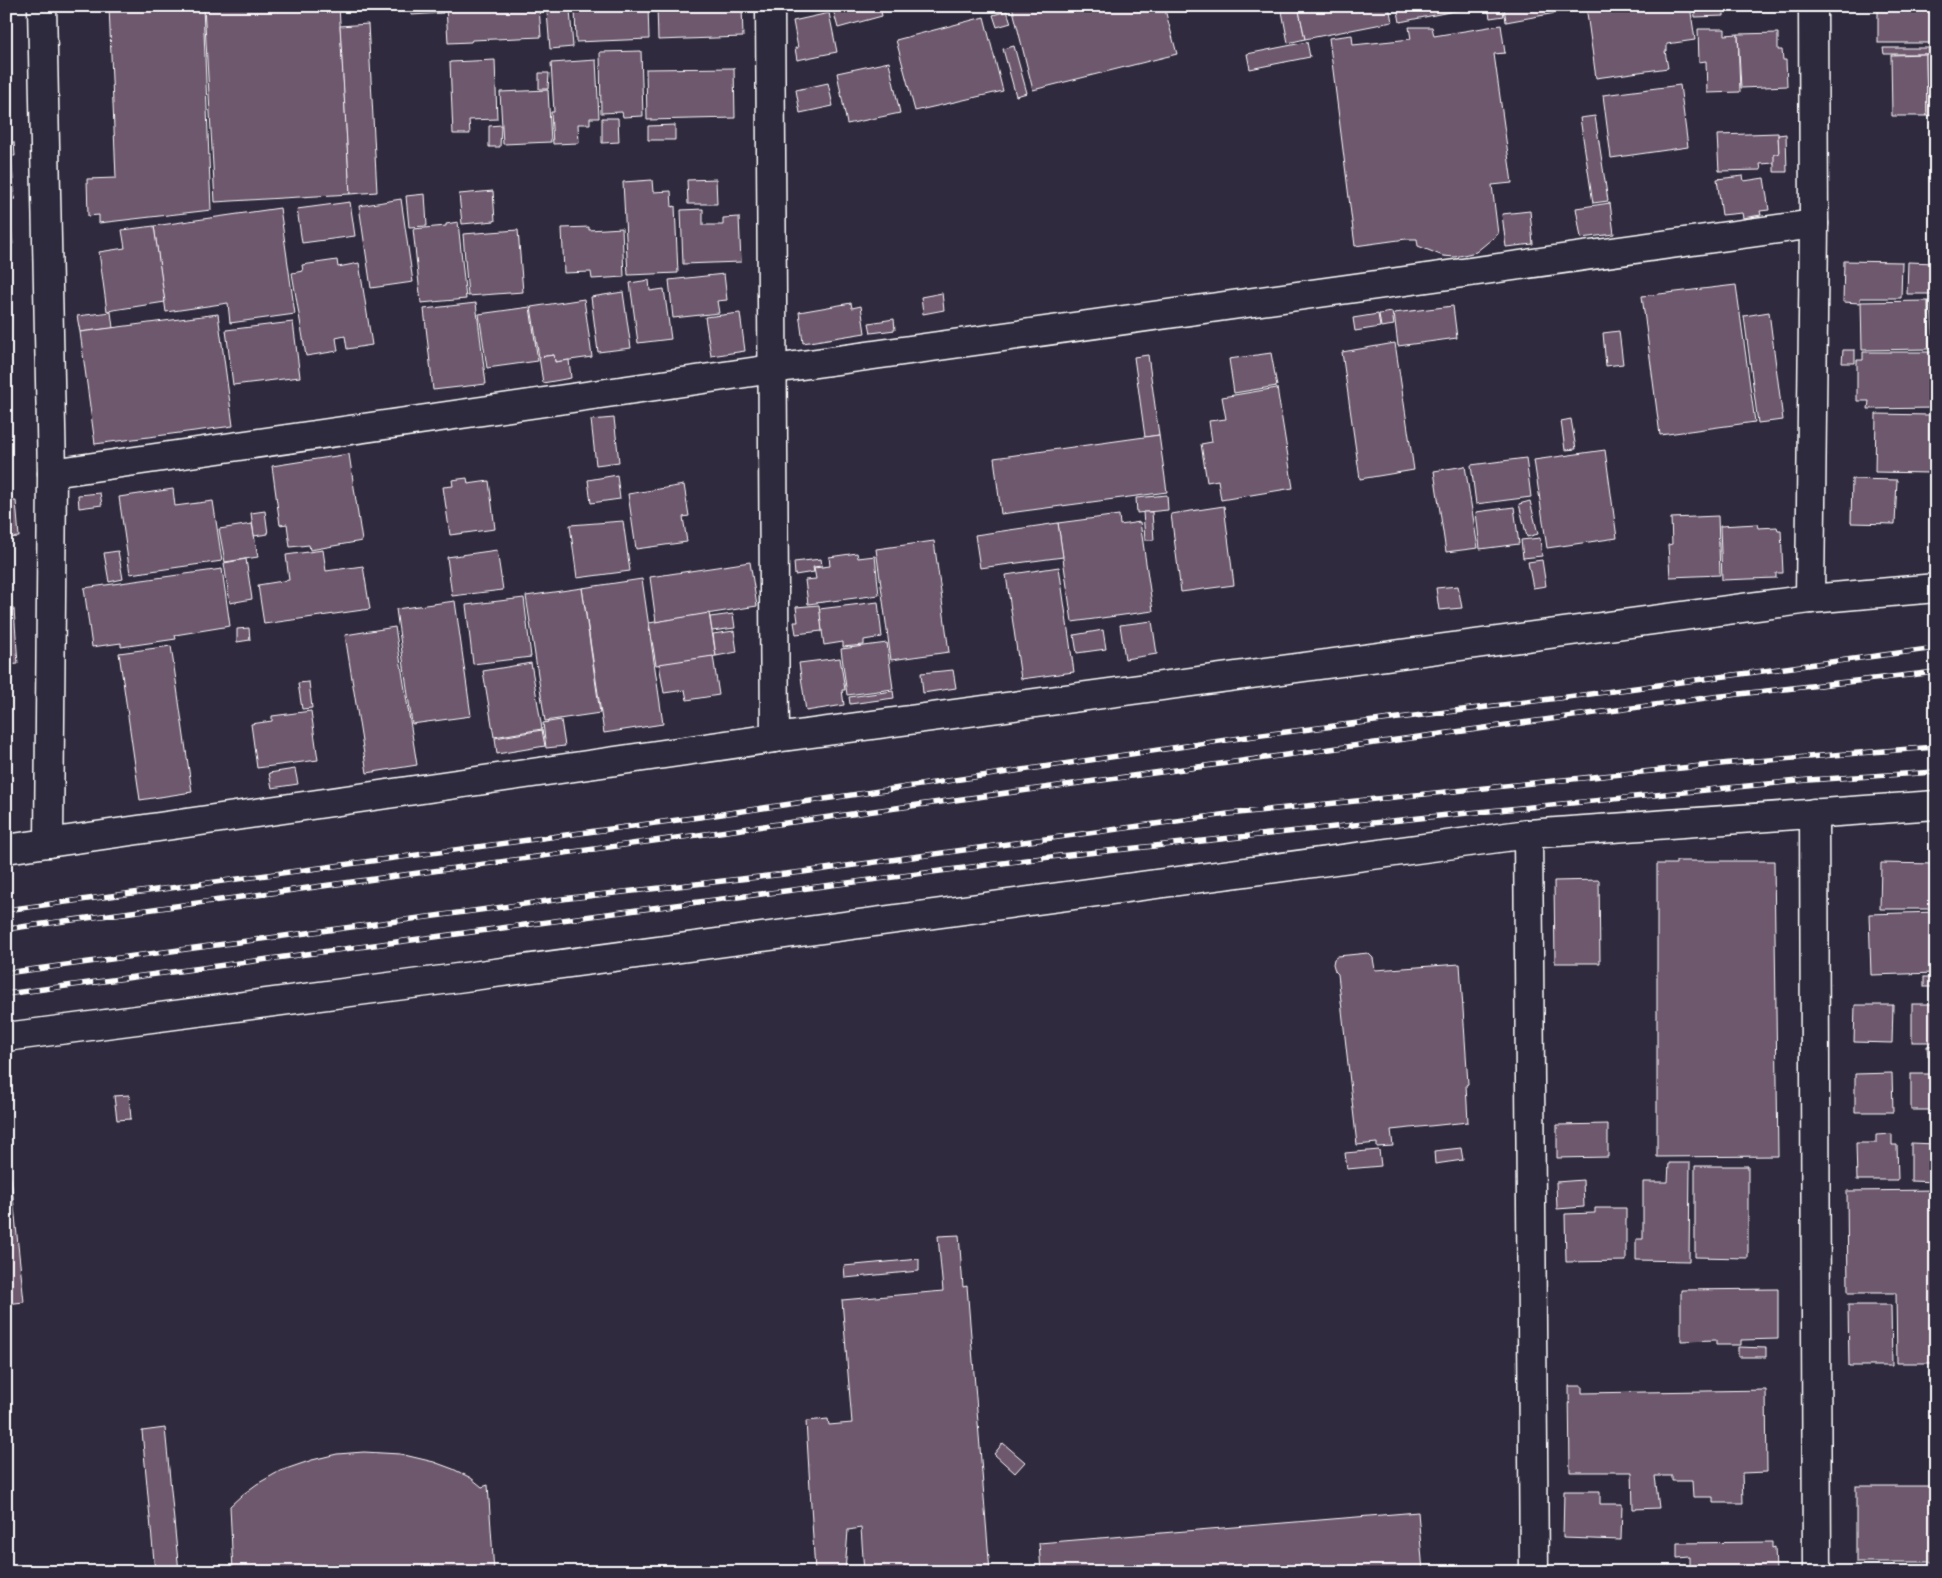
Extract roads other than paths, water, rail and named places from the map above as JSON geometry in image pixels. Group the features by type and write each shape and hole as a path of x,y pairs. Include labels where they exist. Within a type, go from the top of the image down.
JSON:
{"street":[{"path":"42,6 52,473 48,843"},
{"path":"770,6 775,738"},
{"path":"1810,599 1814,224 1813,6"},
{"path":"52,473 773,369 1814,224"},
{"path":"6,849 775,738 1810,599 1936,588"},
{"path":"6,1037 460,978 1528,834 1936,805"},
{"path":"1814,814 1816,1572"},
{"path":"1528,834 1534,1572"}],"railway":[{"path":"6,910 715,815 1254,736 1936,648"},
{"path":"6,929 1713,697 1936,672"},
{"path":"6,973 570,898 803,872 1228,814 1731,763 1936,747"},
{"path":"6,994 1050,857 1448,815 1808,780 1936,772"}]}
